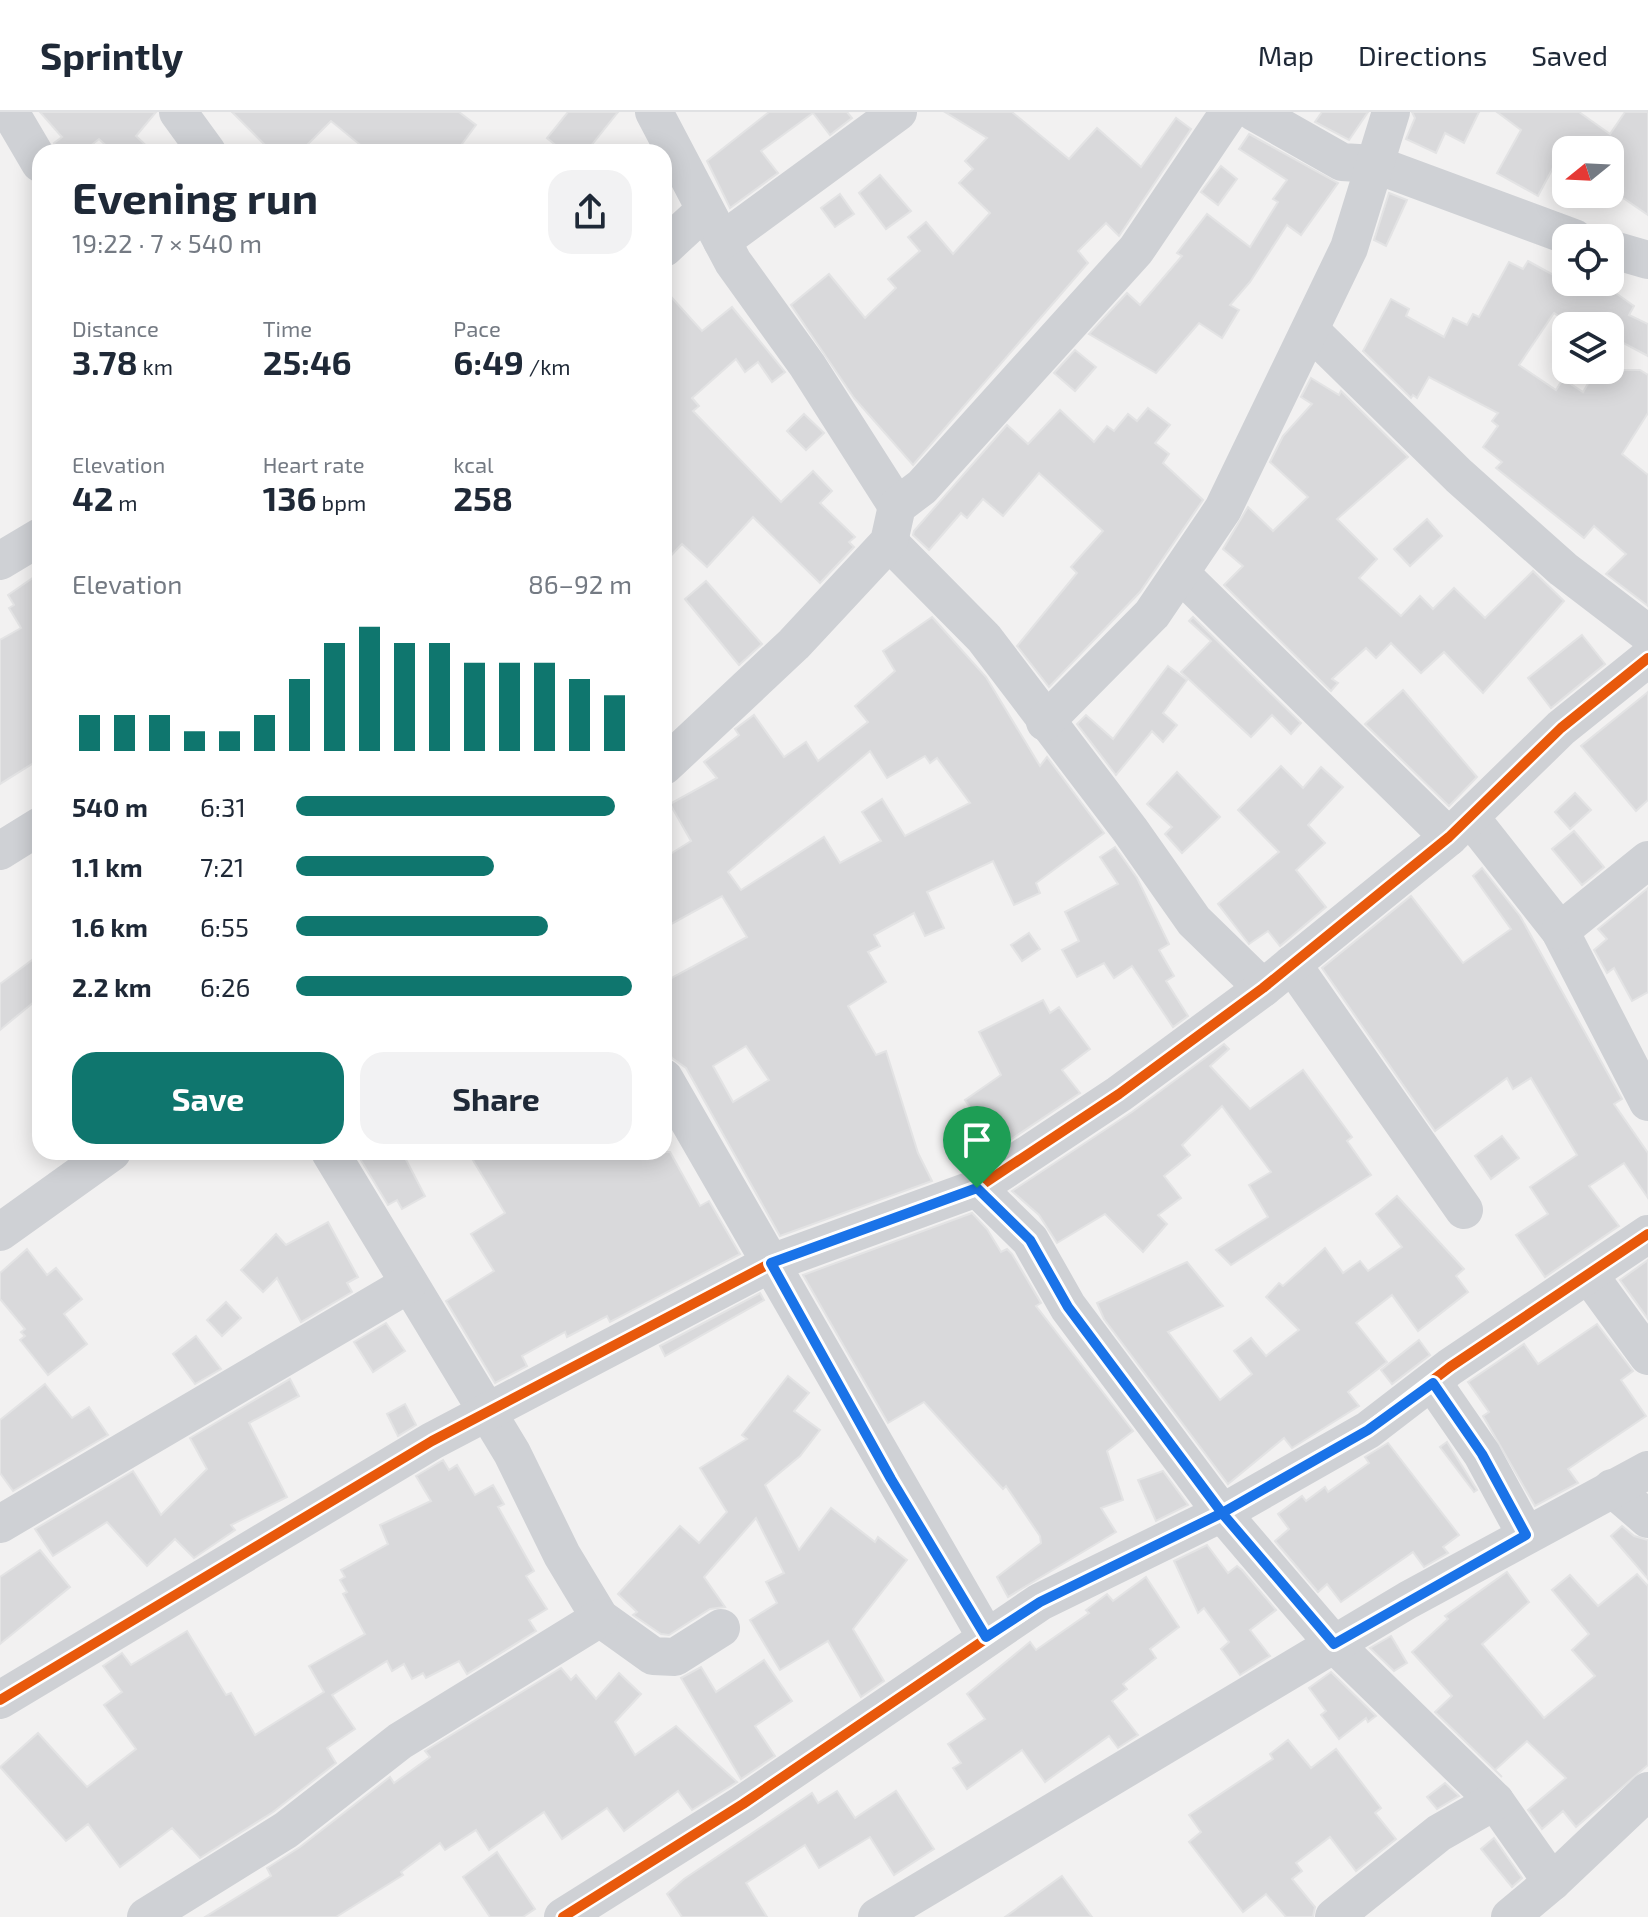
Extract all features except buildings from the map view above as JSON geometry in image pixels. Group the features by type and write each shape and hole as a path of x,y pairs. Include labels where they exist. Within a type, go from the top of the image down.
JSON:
{"street":[{"path":"10,112 32,149"},
{"path":"178,112 201,144"},
{"path":"654,112 671,144"},
{"path":"672,244 714,226 898,112"},
{"path":"672,758 794,644 922,487 1136,250 1229,112"},
{"path":"1254,112 1342,162 1374,164 1552,230"},
{"path":"1045,722 1152,614 1223,509 1349,248 1391,112"},
{"path":"672,146 714,226 893,524 1130,830 1194,921 1263,988"},
{"path":"1624,253 1648,260"},
{"path":"1310,330 1493,507 1563,569 1648,634"},
{"path":"0,561 32,542"},
{"path":"1181,574 1459,827 1560,931 1648,1102"},
{"path":"0,1700 432,1441 771,1263 977,1188 1119,1094 1263,988 1459,827 1561,728 1648,658"},
{"path":"0,851 32,831"},
{"path":"1560,931 1648,860"},
{"path":"1292,964 1464,1210"},
{"path":"672,1092 891,1479 986,1637"},
{"path":"0,1232 101,1160"},
{"path":"335,1160 407,1285 512,1453 562,1555 600,1618 653,1656 675,1657 721,1628"},
{"path":"977,1188 1030,1240 1068,1307 1222,1513 1334,1644 1495,1801 1552,1882"},
{"path":"563,1917 743,1804 1040,1602 1222,1513 1368,1430 1450,1367 1648,1234"},
{"path":"1589,1275 1648,1356"},
{"path":"0,1524 407,1285"},
{"path":"1433,1383 1482,1454 1526,1535"},
{"path":"877,1917 1334,1644 1648,1470"},
{"path":"1612,1488 1648,1519"},
{"path":"146,1917 286,1830 400,1741 600,1618"},
{"path":"1510,1917 1552,1882 1648,1791"},
{"path":"1334,1917 1439,1833 1495,1801"}],"cycle path":[{"path":"0,1700 432,1441 771,1263 977,1188 1119,1094 1263,988 1449,837 1561,728 1648,658"},
{"path":"563,1917 743,1804 1040,1602 1222,1513 1368,1430 1450,1367 1648,1234"}],"route":[{"path":"977,1188 771,1263 855,1409 891,1479 986,1637 1040,1602 1222,1513 1334,1644 1526,1535 1482,1454 1433,1383 1368,1430 1222,1513 1068,1307 1030,1240 977,1188"}]}
